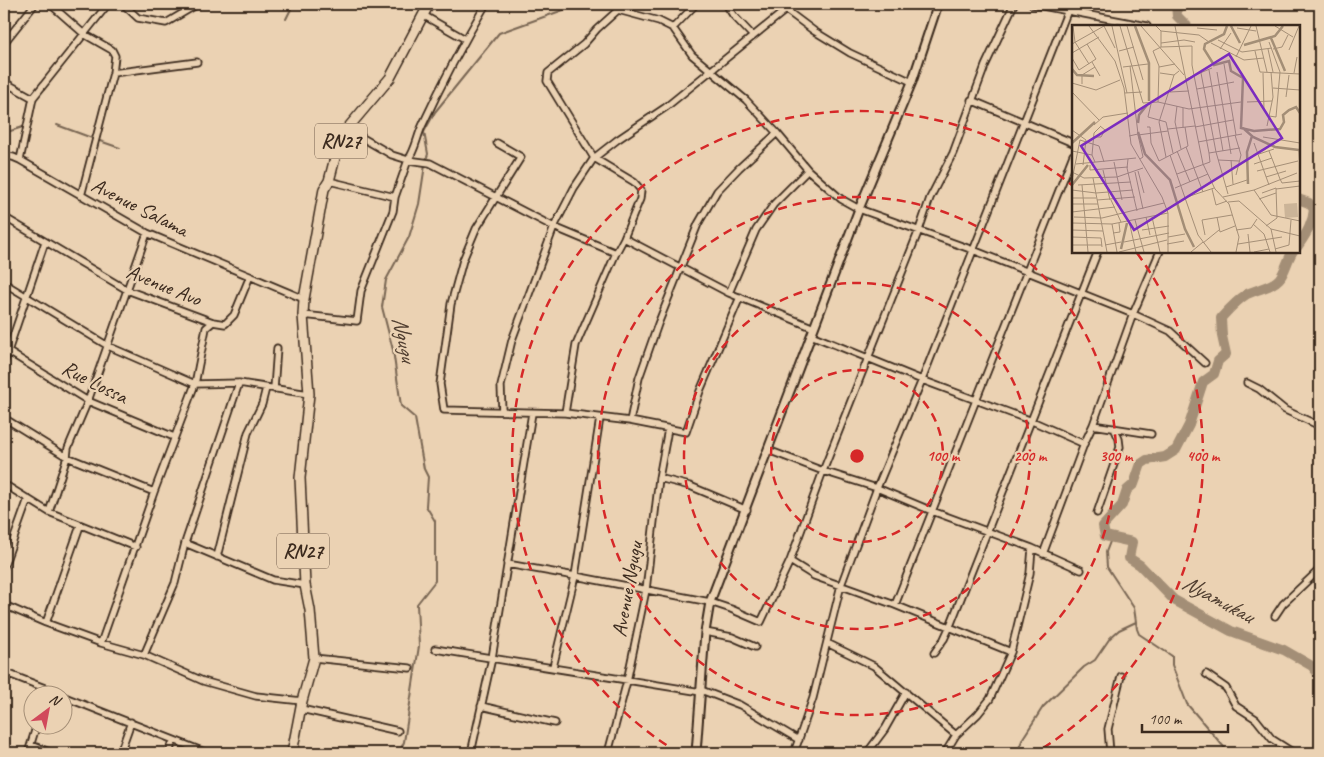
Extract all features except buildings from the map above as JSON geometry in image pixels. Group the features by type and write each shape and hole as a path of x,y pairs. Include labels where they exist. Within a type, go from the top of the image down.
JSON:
{"main road":[{"name":"RN27","path":"292,753 314,658 310,610 305,585 300,478 309,394 303,315 304,299 324,189 329,181 336,154 347,129 390,78 429,4"}],"street":[{"path":"4,42 35,4"},
{"path":"50,4 84,34 112,50 115,56 113,73 81,196"},
{"path":"20,160 33,98 108,4"},
{"path":"123,4 138,18 166,23 198,4"},
{"path":"303,315 357,321 361,291 389,220 408,160 413,153 422,126 465,39 486,4"},
{"path":"612,4 618,10 673,28 692,55 746,100 808,170 841,200 859,209 973,250 1133,314 1170,331 1205,363"},
{"path":"673,28 696,4"},
{"path":"726,4 733,15 752,36"},
{"path":"502,412 501,386 512,340 554,227 574,188 594,158 666,107 793,4"},
{"path":"696,753 704,632 710,602 747,510 859,209 912,82 938,4"},
{"path":"507,564 710,602 761,622 790,561 822,471 930,198 953,153 971,100 1014,4"},
{"path":"1032,4 1129,24"},
{"path":"565,412 576,345 624,238 640,199 641,190 634,182 594,158 547,81 548,73 584,44 618,10"},
{"path":"786,10 814,32 850,53 912,82"},
{"path":"794,753 813,698 841,585 877,488 922,380 1022,122 1068,10"},
{"path":"423,15 465,39"},
{"path":"113,73 197,62"},
{"path":"4,82 33,98"},
{"path":"971,100 1072,143"},
{"path":"347,129 392,155 408,160 430,163 554,227 616,253"},
{"path":"630,422 639,378 698,224 717,191 777,133"},
{"path":"497,144 521,157 476,229 463,260 453,295 440,384 444,410 532,413 565,412 686,432 700,390 740,298"},
{"name":"Avenue Salama","path":"4,156 20,160 146,233 304,299"},
{"path":"895,605 1072,158"},
{"path":"729,292 756,230 774,204 808,170"},
{"path":"329,181 395,197"},
{"name":"Avenue Avo","path":"4,217 127,290 213,322 225,324 234,315 250,276"},
{"path":"49,512 67,457 68,448 108,346 146,233"},
{"path":"624,238 740,298 814,328"},
{"path":"4,363 6,350 45,242"},
{"path":"934,653 950,626 1098,252"},
{"path":"1043,554 1084,444 1093,426 1133,314 1160,252"},
{"path":"4,283 108,346 195,384 239,383 309,394"},
{"path":"101,643 154,492 195,384 206,328 213,322"},
{"path":"811,335 922,380 1032,421 1084,444"},
{"path":"274,389 277,348"},
{"name":"Rue Lossa","path":"6,350 88,401 174,437"},
{"path":"144,655 175,583 185,543 239,383"},
{"path":"1247,383 1259,389 1285,410 1320,426"},
{"path":"217,557 248,433 262,404 266,388"},
{"path":"471,753 492,658 532,413"},
{"path":"4,418 67,457 154,492"},
{"path":"553,667 575,576 600,418"},
{"path":"1093,426 1151,434"},
{"path":"1097,513 1120,447 1114,428"},
{"name":"Avenue Ngugu","path":"608,753 627,681 646,590 659,478 668,429"},
{"path":"768,450 822,471 877,488 932,511 1032,548 1081,570"},
{"path":"659,478 690,486 747,510"},
{"path":"4,484 49,512 136,547"},
{"path":"4,566 28,499"},
{"path":"46,623 80,526"},
{"path":"185,543 273,580 305,585"},
{"path":"945,753 956,735 978,714 990,699 1011,652 1030,573 1032,548"},
{"path":"790,561 814,576 950,626 1011,652"},
{"path":"1276,616 1283,604 1320,569"},
{"path":"4,605 101,643 144,655 203,681 256,696 302,705 398,730"},
{"path":"704,632 732,637 754,647"},
{"path":"827,643 874,666 956,735"},
{"path":"435,649 553,667 627,681 701,691 740,705 799,740"},
{"path":"314,658 410,668"},
{"path":"4,685 6,673 29,684"},
{"path":"1206,674 1226,688 1236,706 1256,719 1272,740 1294,753"},
{"path":"1110,753 1108,729 1121,676"},
{"path":"867,753 886,729 906,692"},
{"path":"72,699 207,753"},
{"path":"481,706 556,723"},
{"path":"120,753 131,722"},
{"path":"28,753 34,734"},
{"path":"169,753 173,741"},
{"path":"31,745 52,753"}],"waterway":[{"path":"286,19 291,9 291,4"},
{"name":"Ngugu","path":"426,160 428,154 424,132 435,112 499,33 580,4"},
{"name":"Nyamukau","path":"1176,4 1177,16 1186,25"},
{"path":"57,125 92,138"},
{"path":"4,133 26,126"},
{"path":"97,140 120,148"},
{"name":"Ngugu","path":"399,753 404,742 419,646 417,604 435,581 435,521 426,506 428,477 424,469 415,418 401,406 393,350 382,307 386,280 409,237 419,204 425,165"},
{"name":"Nyamukau","path":"1299,199 1309,203 1314,209 1311,224 1299,244"},
{"name":"Nyamukau","path":"1292,252 1279,279 1264,288 1243,296 1221,318 1226,354 1218,361 1214,374 1203,382 1189,425 1176,450 1165,457 1147,460 1141,464 1134,484 1127,490 1122,505 1103,526 1105,536 1132,542 1129,558 1140,565 1174,600 1231,631 1284,650 1312,666 1320,676"},
{"path":"1111,539 1106,552 1107,567 1134,608 1139,634 1172,656 1172,665 1187,704 1229,753"},
{"path":"1017,753 1023,738 1043,707 1084,667 1095,660 1110,638 1119,630 1136,622"}]}
